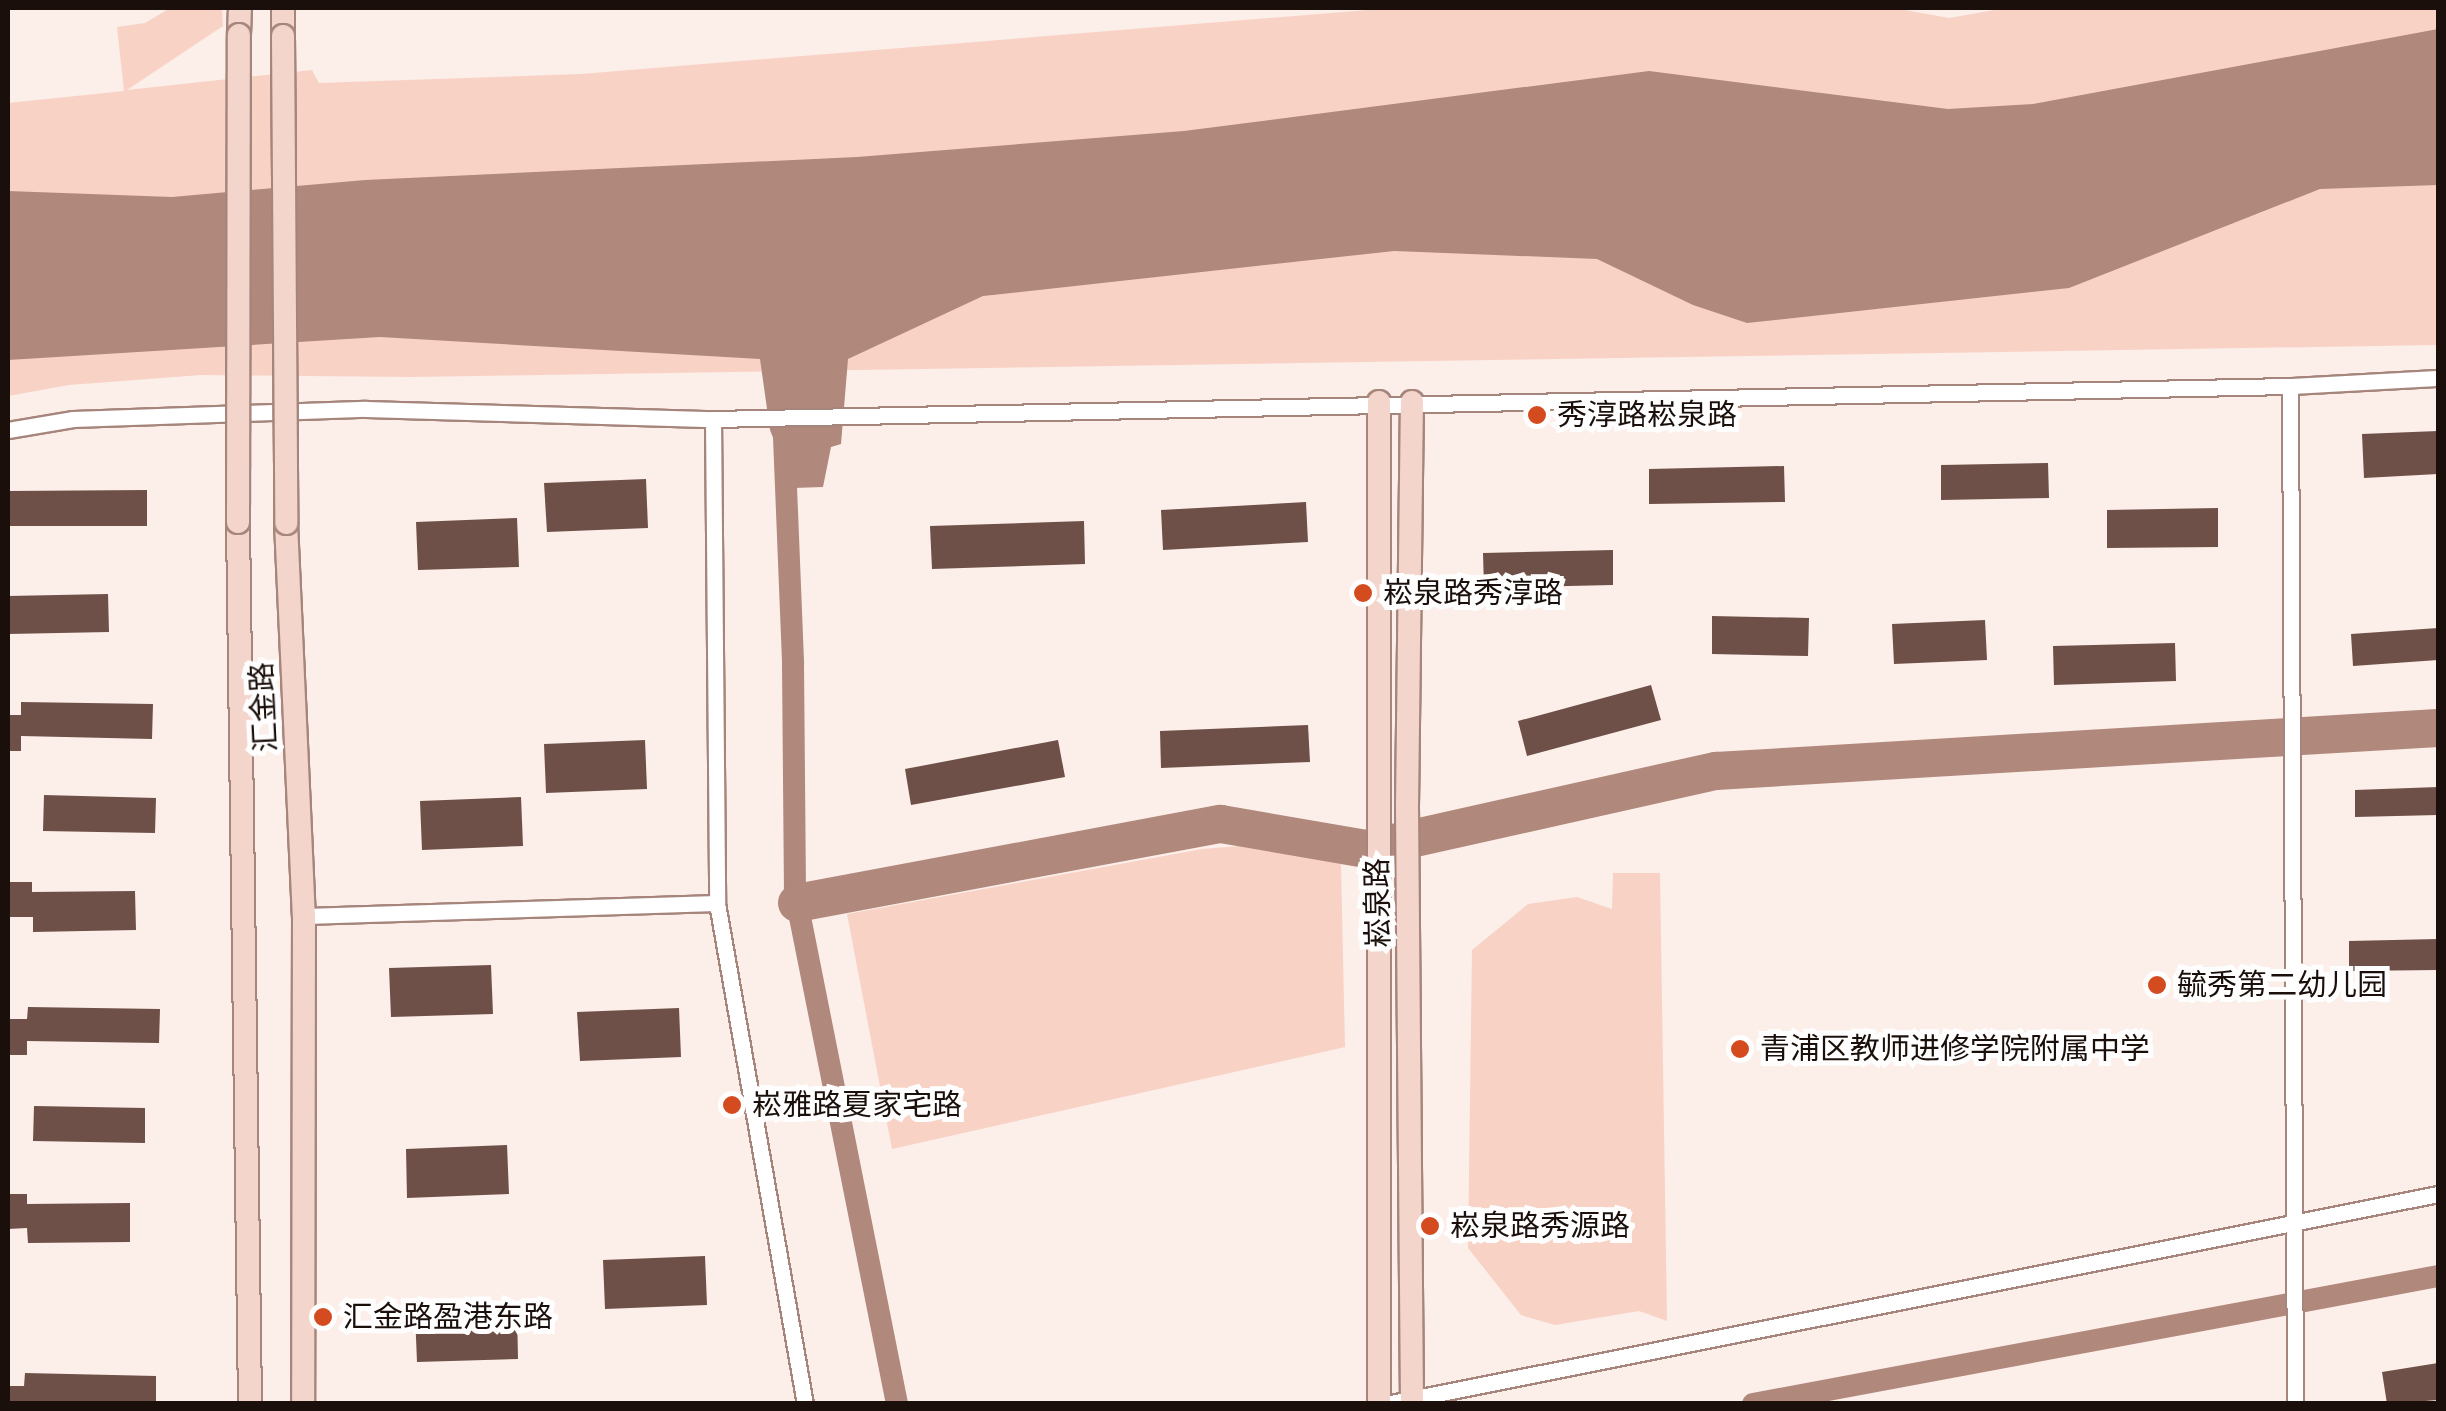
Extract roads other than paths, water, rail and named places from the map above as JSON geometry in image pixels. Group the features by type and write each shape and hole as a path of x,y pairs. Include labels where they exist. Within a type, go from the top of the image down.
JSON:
{"main road":[{"name":"汇金路","path":"240,8 238,522 250,1404"},
{"name":"汇金路","path":"283,8 286,523 304,916 303,1404"},
{"name":"崧泉路","path":"1379,402 1382,1404"},
{"name":"崧泉路","path":"1412,402 1407,806 1412,1401"}],"street":[{"path":"8,430 72,419 366,409 714,419 1379,402 2290,386 2438,378"},
{"path":"2290,386 2295,1404"},
{"path":"714,419 717,903 805,1404"},
{"path":"304,916 717,903"},
{"path":"1382,1404 2438,1194"}],"waterway":[{"path":"784,437 793,664 795,892 897,1404"},
{"path":"797,903 1221,824 1366,849 1716,771 2438,728"},
{"path":"1753,1404 2438,1276"}],"place":[{"name":"秀淳路崧泉路","path":"1537,415"},
{"name":"崧泉路秀淳路","path":"1363,593"},
{"name":"毓秀第二幼儿园","path":"2157,985"},
{"name":"青浦区教师进修学院附属中学","path":"1740,1049"},
{"name":"崧雅路夏家宅路","path":"732,1105"},
{"name":"崧泉路秀源路","path":"1430,1226"},
{"name":"汇金路盈港东路","path":"323,1317"}]}
